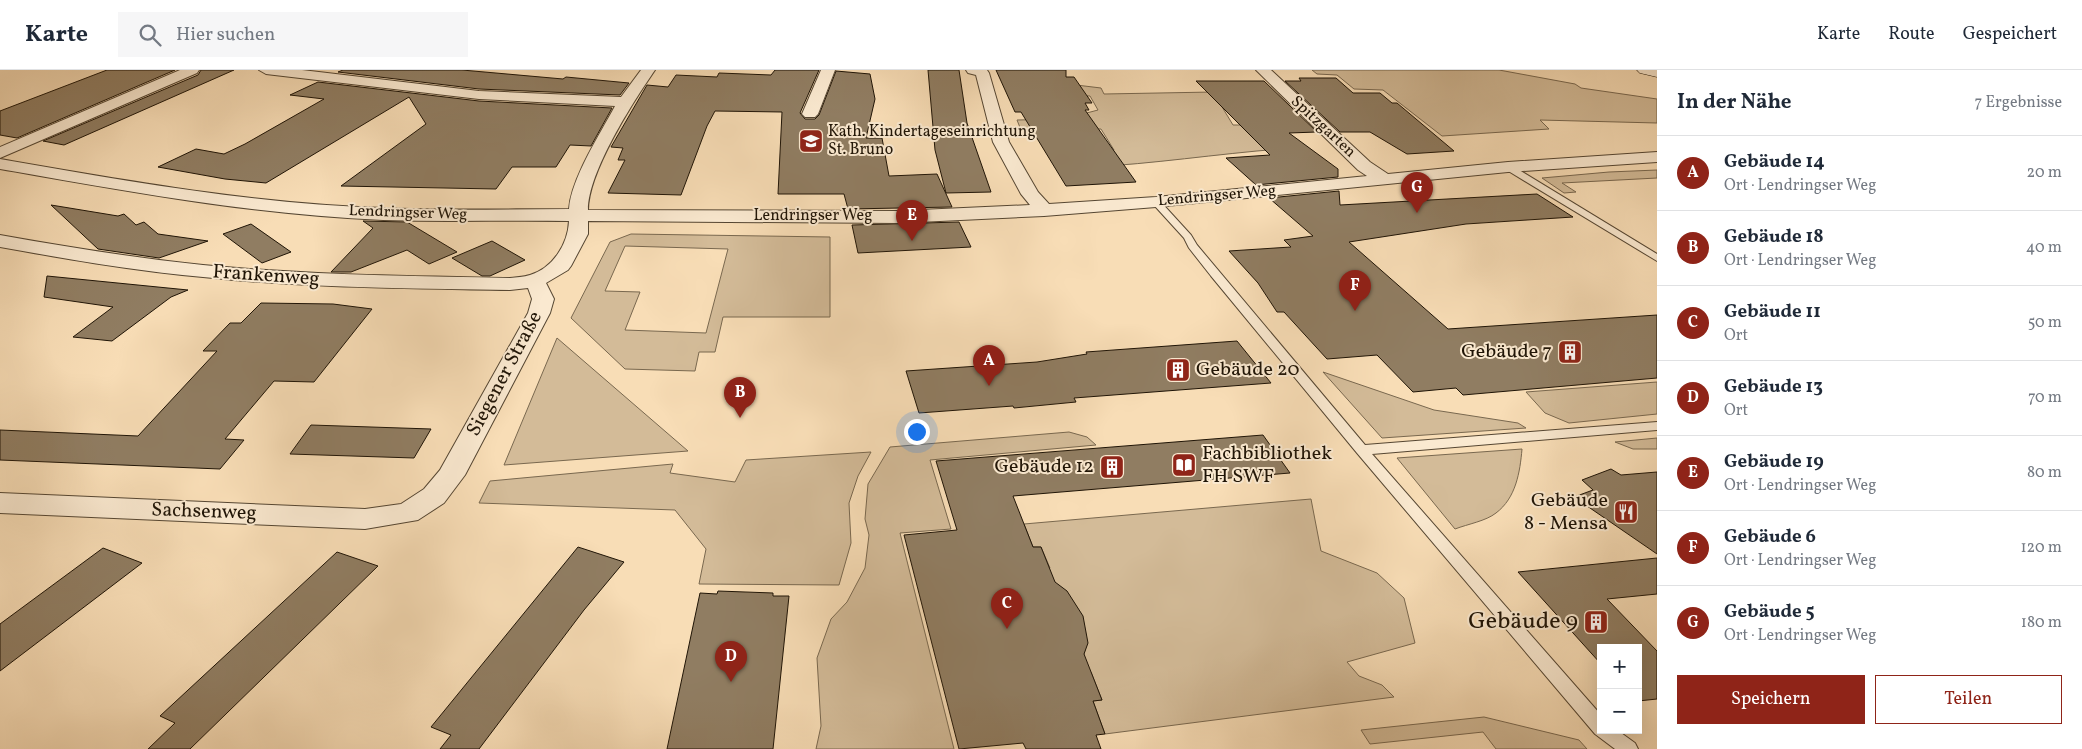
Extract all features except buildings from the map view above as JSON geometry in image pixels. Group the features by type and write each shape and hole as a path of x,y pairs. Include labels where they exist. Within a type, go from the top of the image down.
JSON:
{"main road":[{"path":"1646,70 1657,72"}],"street":[{"path":"0,153 192,70"},
{"path":"266,70 479,95 625,102"},
{"name":"Siegener Straße","path":"408,513 434,496 451,475 540,313 543,299 535,280 560,266 578,234 579,198 596,157 625,102 648,70"},
{"path":"810,114 828,70"},
{"name":"Spitzgarten","path":"1263,70 1364,166 1386,180"},
{"path":"978,72 1001,142 1030,194 1044,210"},
{"name":"Lendringser Weg","path":"0,164 178,195 287,207 383,214 898,217 1156,202 1508,167 1657,157"},
{"name":"Frankenweg","path":"0,241 124,262 232,274 343,281 510,284 535,280"},
{"name":"Sachsenweg","path":"0,503 365,519 408,513"}],"lane":[{"path":"1508,167 1657,258"},
{"path":"1156,202 1188,237 1192,246 1362,450 1597,723"},
{"path":"1362,450 1657,426"},
{"path":"1609,734 1630,749"}],"shaded area":[{"path":"1312,70 1499,70 1575,84 1581,88 1657,99 1657,123 1540,120 1549,129 1442,136 1383,90 1354,89 1337,75 1317,74"},
{"path":"1035,80 1101,88 1104,94 1213,92 1233,125 1247,125 1280,149 1090,167 1079,152 1114,150 1101,129 1021,130 1017,120 1064,119 1098,110 1090,96 1041,95"},
{"path":"1657,170 1657,178 1562,183 1576,192 1564,193 1542,178 1609,172"},
{"path":"631,234 830,237 830,317 723,317 715,352 699,352 695,371 625,369 571,318 610,242","holes":["625,246 728,249 706,333 625,330 640,292 605,291"]},
{"path":"557,338 688,451 504,465"},
{"path":"1323,372 1434,410 1518,423 1526,428 1382,438"},
{"path":"1657,382 1657,414 1569,423 1545,413 1526,392"},
{"path":"1069,432 1087,437 1096,445 930,460 951,529 900,533 954,749 816,749 821,726 817,658 831,619 847,602 865,568 869,535 865,519 868,484 890,447"},
{"path":"1657,438 1657,449 1633,449 1615,442"},
{"path":"1522,449 1516,484 1503,507 1487,518 1455,529 1397,458"},
{"path":"871,452 858,476 849,503 851,543 839,585 699,584 706,549 675,510 479,503 490,481 673,464 670,473 735,482 746,460"},
{"path":"1311,499 1321,551 1377,573 1404,598 1415,643 1347,662 1359,676 1382,685 1394,697 1105,734 1093,701 1102,700 1091,672 1080,668 1087,643 1043,573 1042,569 1050,568 1041,547 1033,547 1024,524"},
{"path":"1484,717 1579,740 1587,749 1496,749 1483,732 1370,744 1361,730"}],"place":[{"name":"Kath. Kindertageseinrichtung St. Bruno","path":"811,141"},
{"name":"Gebäude 5","path":"1417,213"},
{"name":"Gebäude 19","path":"912,241"},
{"name":"Gebäude 6","path":"1355,311"},
{"name":"Gebäude 7","path":"1570,352"},
{"name":"Gebäude 20","path":"1178,370"},
{"name":"Gebäude 14","path":"989,386"},
{"name":"Gebäude 18","path":"740,418"},
{"name":"Fachbibliothek FH SWF","path":"1184,465"},
{"name":"Gebäude 12","path":"1112,467"},
{"name":"Gebäude 8 - Mensa","path":"1626,512"},
{"name":"Gebäude 9","path":"1596,622"},
{"name":"Gebäude 11","path":"1007,629"},
{"name":"Gebäude 13","path":"731,682"}]}
